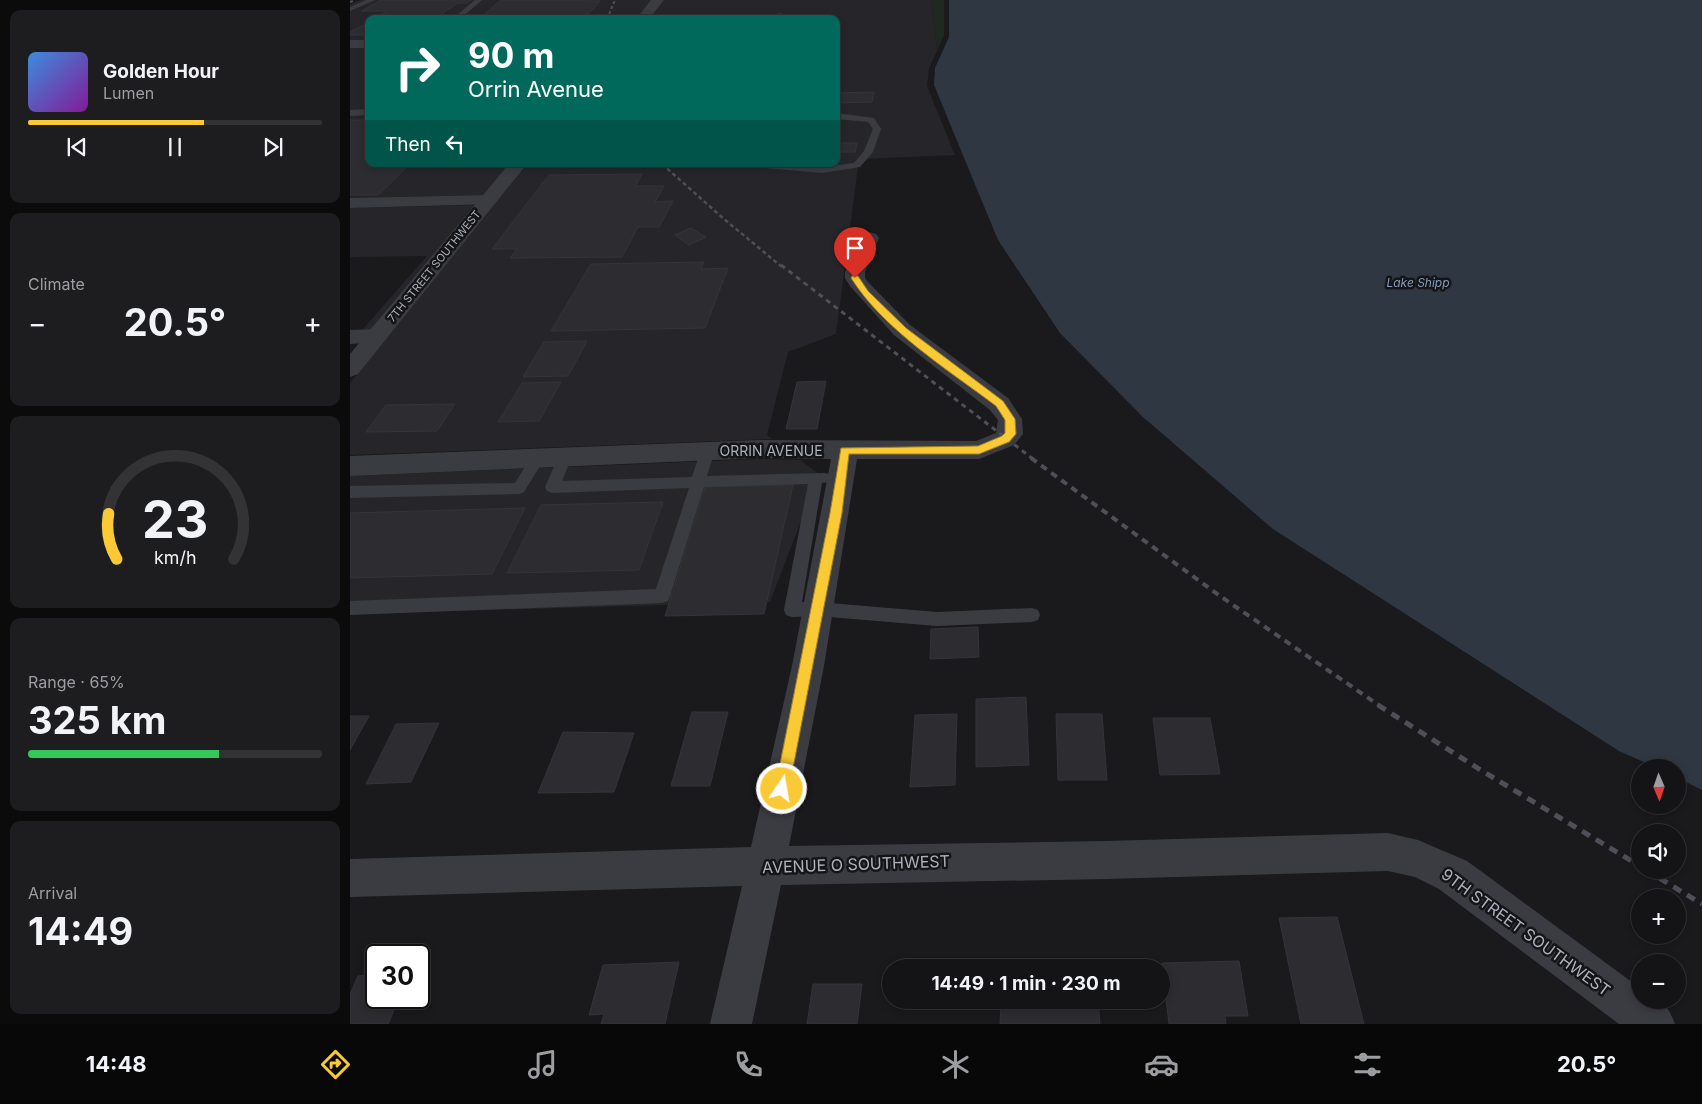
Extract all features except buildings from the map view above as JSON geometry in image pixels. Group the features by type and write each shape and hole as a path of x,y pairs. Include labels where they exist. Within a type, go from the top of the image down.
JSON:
{"street":[{"path":"645,15 658,0"},
{"path":"350,44 365,44"},
{"name":"7TH STREET SOUTHWEST","path":"350,369 516,167"},
{"path":"350,203 488,200"},
{"name":"ORRIN AVENUE","path":"350,466 708,450 834,469 979,450 1006,439 1010,434 1010,419 999,404 902,330 860,286 855,278 856,272 869,238"},
{"path":"350,337 377,336"},
{"path":"732,1024 818,609 834,469"},
{"name":"9TH STREET SOUTHWEST","path":"1362,854 1388,852 1418,858 1453,875 1654,1024"},
{"name":"AVENUE O SOUTHWEST","path":"350,878 907,862 1362,854"}],"lane":[{"path":"350,10 372,0"},
{"path":"460,15 479,0"},
{"path":"350,113 365,112"},
{"path":"788,167 822,170 857,165 868,152 877,129 871,120 840,116"},
{"path":"350,608 662,596 708,450"},
{"path":"565,457 552,487 698,482 834,469"},
{"path":"350,492 520,488 538,458"},
{"path":"818,609 936,619 1032,615"}],"shaded area":[{"path":"361,0 652,0 639,15 365,15 365,41 350,41 350,4"},
{"path":"664,0 931,0 937,51 929,68 927,86 955,155 859,159 836,334 788,352 767,435 772,439 350,455 350,383 525,167 840,167 840,15 652,15"},
{"path":"931,0 944,0 944,36 937,51"},
{"path":"350,47 365,47 365,167 507,167 483,195 350,198"},
{"path":"475,205 372,329 363,329 427,256 350,257 350,208"},
{"path":"758,459 800,460 819,474 770,602 350,614 350,476"}],"water":[{"name":"Lake Shipp","path":"949,0 1702,0 1702,790 1686,782 1686,759 1637,759 1619,751 1273,529 1143,417 1060,333 998,240 934,85 935,68 949,37"}],"railway":[{"path":"350,2 355,0"},
{"path":"609,15 615,0"},
{"path":"665,167 782,267"},
{"path":"781,265 1033,459"},
{"path":"1031,458 1220,596 1380,706"},
{"path":"1378,705 1479,769 1631,861"},
{"path":"1661,879 1702,904"}],"route":[{"path":"782,789 836,513 844,450 942,452 979,450 1006,439 1010,434 1010,419 999,404 902,330 865,292 855,278"}]}
